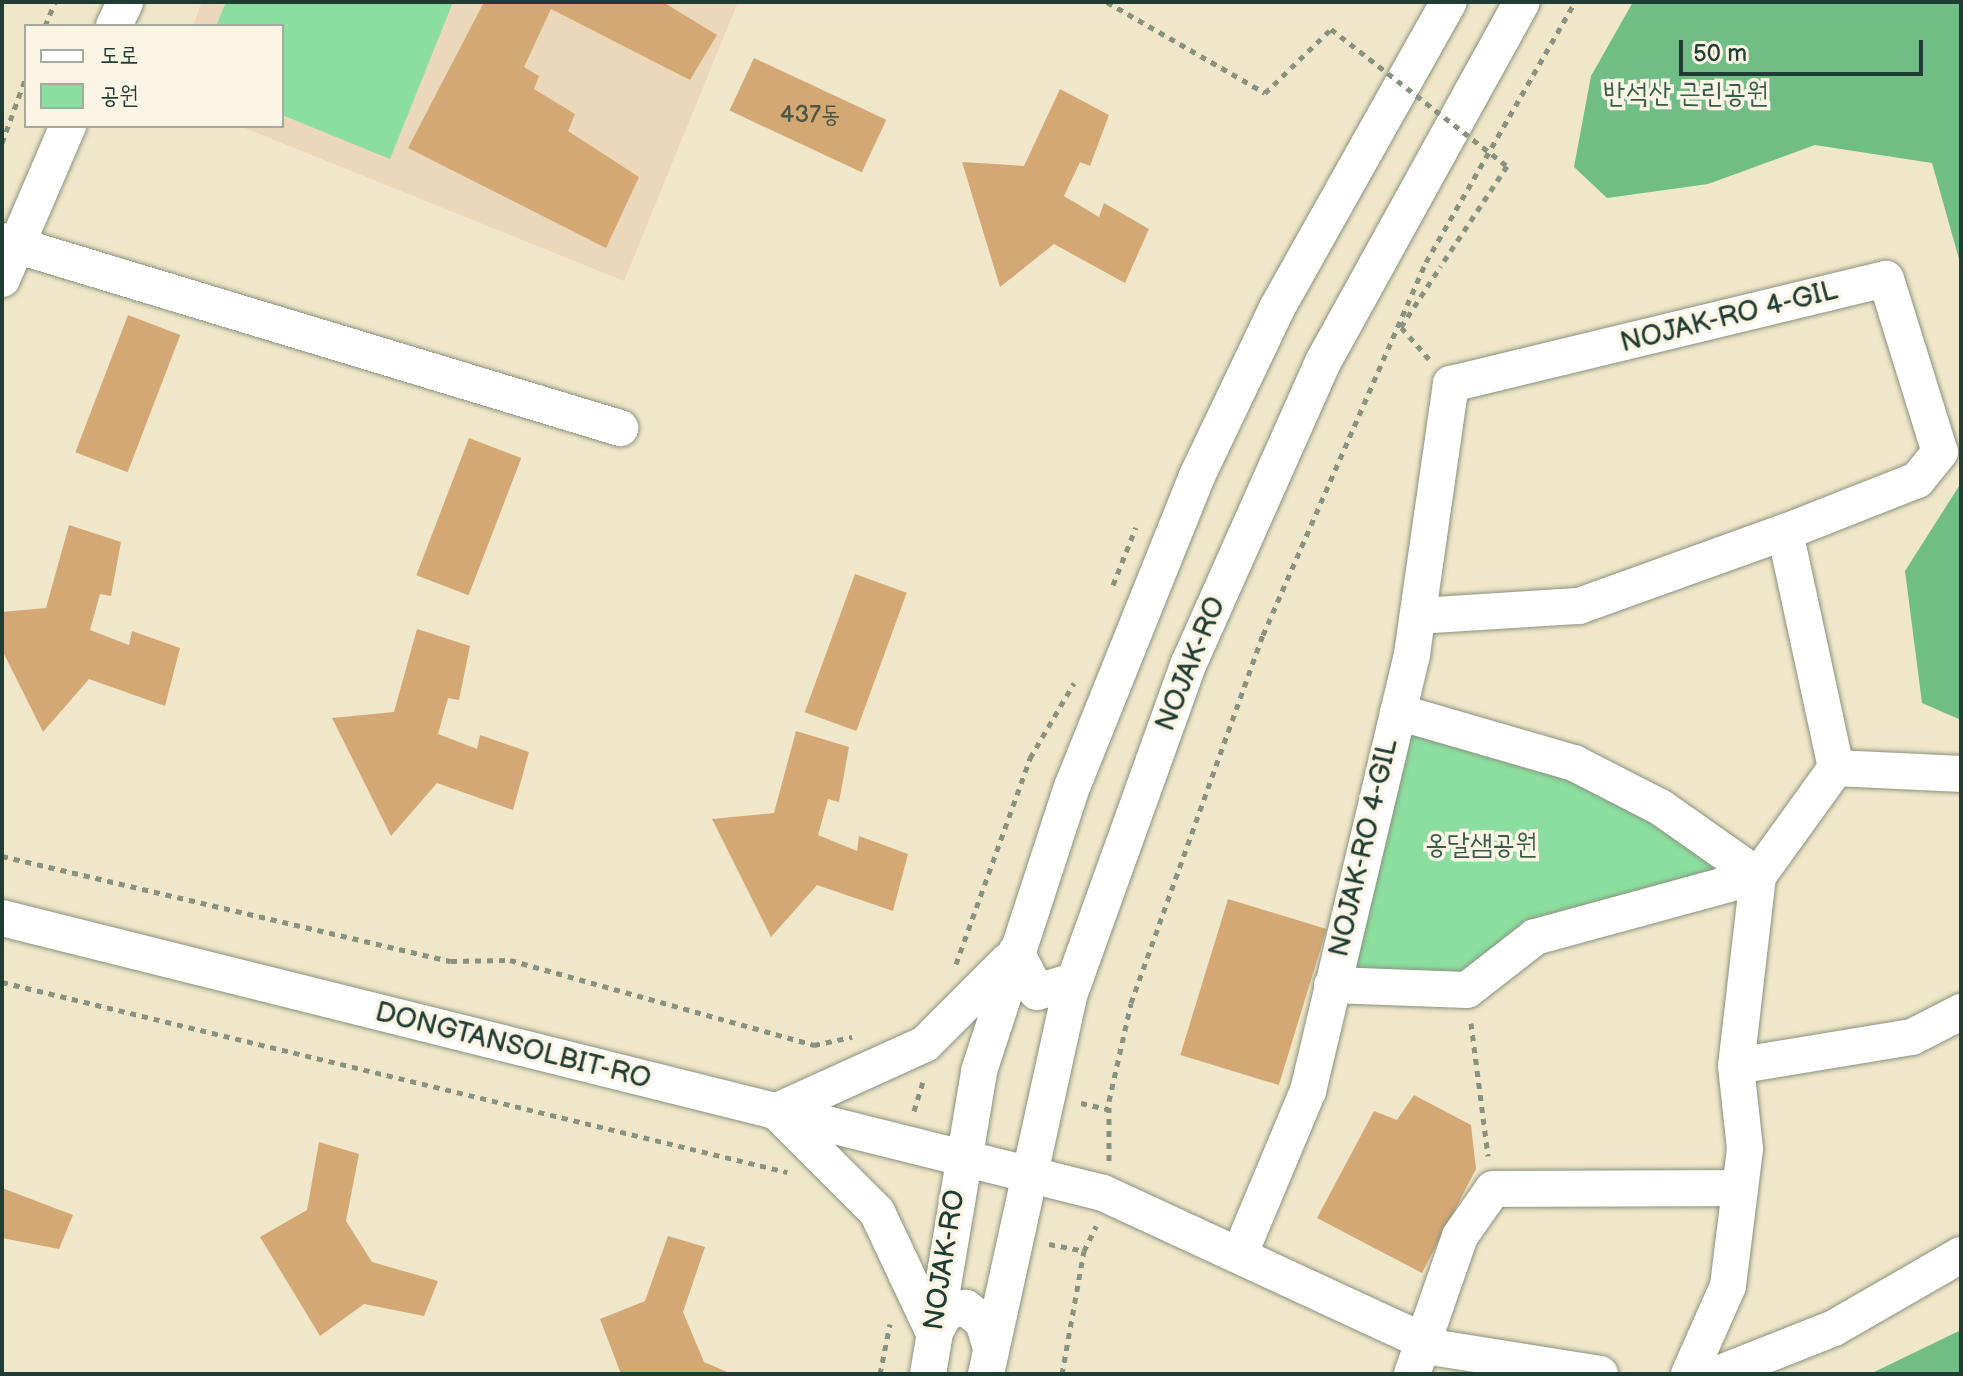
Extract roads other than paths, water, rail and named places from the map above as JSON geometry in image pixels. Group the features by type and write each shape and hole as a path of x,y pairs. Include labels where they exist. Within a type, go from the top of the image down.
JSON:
{"street":[{"path":"115,24 125,2"},
{"name":"NOJAK-RO","path":"928,1374 979,1071 1016,952 1111,684 1197,476 1284,294 1449,2"},
{"name":"NOJAK-RO","path":"988,1361 1024,1175 1074,981 1189,663 1271,474 1377,256 1522,2"},
{"path":"2,279 8,243 67,128"},
{"path":"8,243 620,428"},
{"name":"NOJAK-RO 4-GIL","path":"1241,1251 1308,1091 1418,616 1451,384 1886,279 1940,452 1917,480 1785,532 1579,606 1418,616"},
{"path":"1689,1374 1728,1286 1745,1149 1736,1066 1758,876 1836,768 1785,532"},
{"name":"NOJAK-RO 4-GIL","path":"1398,712 1574,763 1660,807 1758,876"},
{"path":"1836,768 1961,774"},
{"name":"NOJAK-RO 4-GIL","path":"1332,985 1467,990 1535,937 1758,876"},
{"name":"DONGTANSOLBIT-RO","path":"2,918 1024,1175"},
{"path":"934,1334 877,1212 775,1112 925,1044 1016,952 1037,992 1074,981"},
{"path":"1736,1066 1912,1037 1961,1012"},
{"path":"1024,1175 1103,1193 1241,1251 1419,1339 1600,1374"},
{"path":"1412,1374 1419,1339 1460,1236 1493,1189 1740,1188"},
{"path":"1718,1374 1834,1328 1961,1255"},
{"path":"934,1334 946,1311 966,1308 983,1322 988,1361"}],"park label":[{"name":"반석산 근린공원","path":"1686,94"},
{"name":"옹달샘공원","path":"1481,845"}]}
